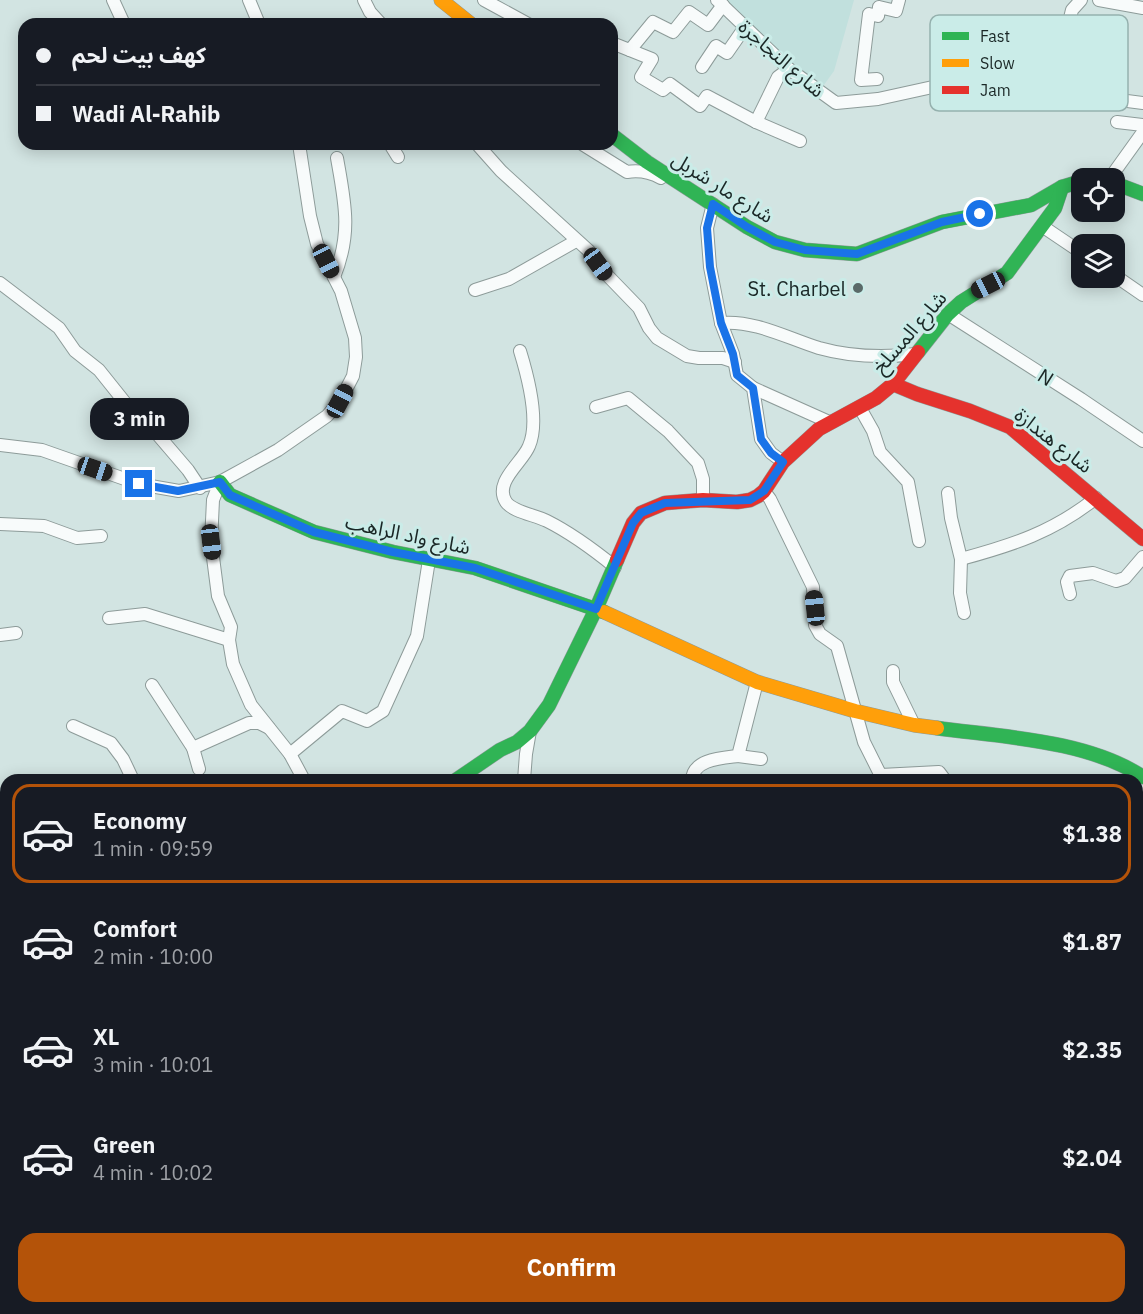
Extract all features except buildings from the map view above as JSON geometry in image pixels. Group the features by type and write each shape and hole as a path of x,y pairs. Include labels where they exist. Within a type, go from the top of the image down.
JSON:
{"street":[{"path":"113,0 121,18"},
{"path":"249,0 256,18"},
{"path":"364,0 376,18"},
{"path":"441,0 464,18"},
{"path":"484,0 517,18"},
{"path":"877,79 861,80 869,14 878,16 879,7 896,11 899,0"},
{"path":"1071,15 1072,10 1082,0"},
{"path":"1099,0 1143,8"},
{"path":"630,51 653,22 673,32 689,12 708,25 720,3"},
{"name":"شارع النجاجرة","path":"720,3 789,69 836,103 878,99 930,88"},
{"path":"702,67 717,46 728,53 745,27"},
{"path":"618,46 652,59 641,77 663,90 670,84 700,106 707,96 756,122 800,141"},
{"path":"756,122 778,77 789,69"},
{"path":"1128,101 1143,103"},
{"path":"1117,122 1143,125"},
{"path":"1117,168 1143,132"},
{"name":"شارع مار شربل","path":"618,140 647,162 747,227 775,242 805,250 857,254 942,222 1031,205 1071,184"},
{"path":"0,445 42,450 139,484 178,491 220,482 302,435 327,416 340,401 353,376 356,357 354,328 341,291 317,244 310,216 300,150"},
{"path":"394,150 398,157"},
{"path":"482,150 501,171 589,251 608,276 639,308 657,338 687,356 723,358 735,362"},
{"path":"592,150 627,171 653,174 679,189 689,189"},
{"path":"334,277 342,258 346,237 344,196 337,158"},
{"name":"شارع المسلخ","path":"764,491 783,462 819,429 860,408 893,384 948,314 968,297 1007,273 1055,208 1062,187"},
{"path":"1125,187 1143,194"},
{"path":"713,204 707,228 708,248 721,323 735,362 737,375 753,388 829,422"},
{"path":"1042,226 1071,246"},
{"path":"475,290 509,279 576,240"},
{"path":"0,283 59,328 75,351 99,370 127,405 158,435 200,488"},
{"path":"1125,283 1143,295"},
{"name":"N","path":"948,314 1143,441"},
{"path":"721,323 741,322 850,355 890,357 916,354"},
{"path":"520,351 533,412 534,428 528,449 506,480 503,488 506,502 512,507 562,529 615,567"},
{"name":"شارع هندازة","path":"893,384 920,397 986,416 1010,428 1143,539"},
{"path":"753,388 761,439 771,453 783,462"},
{"path":"596,407 628,398 668,431 698,463 703,479 703,500"},
{"path":"860,408 873,431 880,453 908,482 919,541"},
{"path":"220,482 213,500 211,542 218,596 231,627 229,640 233,664 251,705 290,754 301,774"},
{"name":"شارع واد الراهب","path":"220,482 230,495 314,532 429,560 475,568 596,609 758,682 855,711 914,725 1070,747 1108,759 1138,774"},
{"path":"465,774 531,731 549,705 596,609 633,523 641,513 665,503 750,500 764,491 813,587 815,625 820,634 837,646 864,741 880,774"},
{"path":"948,493 951,518 961,559 960,593 964,613"},
{"path":"961,559 1014,544 1072,517 1096,498"},
{"path":"0,524 44,526 77,538 101,536"},
{"path":"1070,594 1068,582 1070,576 1094,573 1116,581 1125,578 1143,556"},
{"path":"290,754 342,711 367,721 382,711 417,636 429,560"},
{"path":"109,618 145,614 229,640"},
{"path":"0,635 16,633"},
{"path":"893,671 892,682 914,725"},
{"path":"738,756 758,682"},
{"path":"152,685 193,748 199,769"},
{"path":"249,723 252,717 251,705"},
{"path":"193,748 249,723 259,723 270,728"},
{"path":"73,726 111,743 123,759 130,774"},
{"path":"524,774 531,731"},
{"path":"693,774 699,766 717,758 738,756 761,759"},
{"path":"916,774 939,772 940,774"},
{"path":"168,1314 181,1314"}],"shaded area":[{"path":"725,0 854,0 834,71 821,89 764,41"}],"traffic: fast":[{"path":"618,140 647,162 747,227 775,242 805,250 857,254 942,222 1031,205 1071,184"},
{"path":"918,352 948,314 961,302 1007,273 1055,208 1062,187"},
{"path":"1125,187 1143,194"},
{"path":"220,482 230,495 314,532 393,552 475,568 604,612"},
{"path":"465,774 500,750 517,742 530,731 549,705 617,560"},
{"path":"937,728 1043,742 1070,748 1096,755 1138,774"}],"traffic: slow":[{"path":"441,0 464,18"},
{"path":"604,612 757,682 855,711 937,728"}],"traffic: jam":[{"path":"617,560 633,523 641,513 665,503 703,500 737,502 758,496 764,491 783,462 819,429 876,398 893,384 918,352"},
{"path":"893,384 1010,427 1143,539"}],"place":[{"name":"St. Charbel","path":"858,288"}],"route":[{"path":"139,484 178,491 220,482 230,495 314,532 393,552 475,568 596,609 633,523 641,513 665,503 750,500 764,491 783,462 765,447 761,439 753,388 737,375 733,354 721,323 708,248 707,228 713,204 747,227 775,242 805,250 857,254 942,222 980,214"}]}
